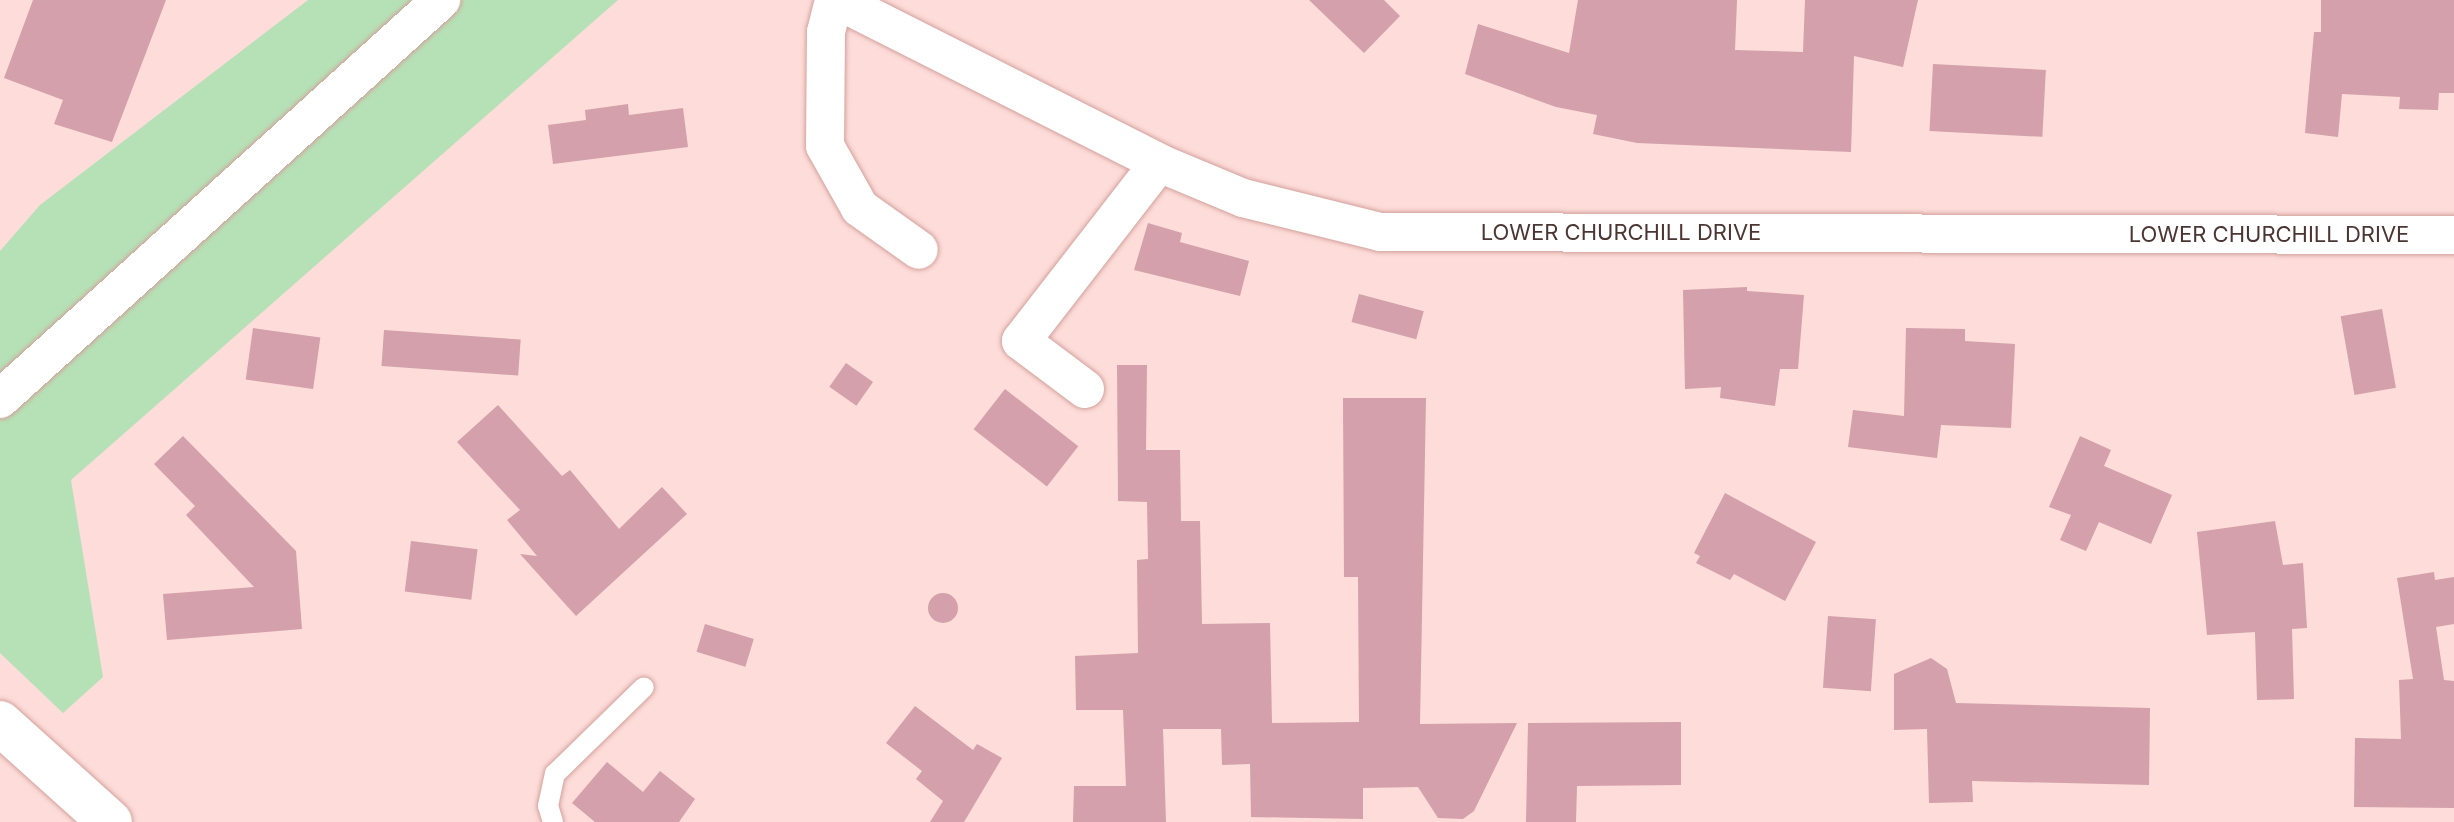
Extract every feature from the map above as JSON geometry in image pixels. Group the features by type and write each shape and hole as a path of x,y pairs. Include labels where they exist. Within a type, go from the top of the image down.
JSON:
{"street":[{"path":"0,399 441,0"},
{"path":"836,0 826,32 825,146 860,208 919,250"},
{"name":"LOWER CHURCHILL DRIVE","path":"836,0 1159,163 1243,198 1380,232 2454,235"},
{"path":"1085,389 1021,341 1159,163"},
{"path":"0,723 110,822"}],"lane":[{"path":"553,822 548,806 555,774 644,687"}],"green space":[{"path":"308,0 618,0 71,480 103,677 63,713 0,653 0,251 40,205"}],"building":[{"path":"33,0 166,0 112,142 54,124 63,100 4,78"},
{"path":"1309,0 1384,0 1400,16 1364,53"},
{"path":"1578,0 1737,0 1735,50 1803,52 1805,0 1918,0 1903,67 1854,56 1851,152 1637,143 1593,134 1597,115 1556,107 1465,74 1478,24 1569,53"},
{"path":"2321,0 2454,0 2454,93 2439,93 2438,110 2399,109 2400,97 2342,94 2338,137 2305,133 2314,32 2321,32"},
{"path":"1933,64 2046,70 2042,137 1929,131"},
{"path":"628,104 629,115 683,108 688,147 553,164 548,125 586,120 585,110"},
{"path":"1148,223 1182,233 1180,242 1249,261 1240,296 1134,270"},
{"path":"1747,287 1747,291 1804,295 1798,369 1780,369 1775,406 1720,398 1721,387 1685,389 1683,290"},
{"path":"1359,294 1424,311 1416,339 1351,322"},
{"path":"2382,309 2396,388 2355,395 2341,316"},
{"path":"253,328 320,337 313,389 246,379"},
{"path":"1906,328 1965,329 1965,341 2015,344 2011,428 1941,425 1937,458 1848,447 1853,410 1904,416"},
{"path":"384,330 521,340 518,375 381,366"},
{"path":"846,363 873,382 856,406 829,387"},
{"path":"1117,365 1147,365 1146,450 1180,450 1181,521 1200,521 1202,624 1270,623 1272,723 1359,722 1358,577 1344,577 1343,398 1426,398 1420,724 1517,723 1474,811 1463,819 1438,818 1418,787 1363,788 1363,819 1251,817 1250,764 1222,765 1221,729 1163,729 1166,822 1073,822 1074,786 1126,786 1123,710 1076,710 1075,656 1138,653 1137,560 1148,559 1147,502 1118,501"},
{"path":"1005,389 1078,446 1047,486 974,429"},
{"path":"498,405 562,476 570,470 619,529 662,487 687,514 576,616 520,554 537,556 507,520 520,510 457,442"},
{"path":"183,436 296,551 302,629 167,640 163,594 254,587 186,515 195,506 154,464"},
{"path":"2080,436 2111,450 2104,466 2172,495 2151,544 2099,522 2086,551 2060,540 2071,515 2049,507"},
{"path":"1725,493 1816,542 1785,601 1734,574 1730,580 1696,563 1700,556 1694,553"},
{"path":"2275,521 2283,565 2303,563 2307,628 2292,629 2294,699 2257,700 2255,632 2207,635 2197,532"},
{"path":"411,541 478,549 471,600 405,592"},
{"path":"2434,572 2435,580 2454,577 2454,624 2436,627 2444,680 2454,681 2454,808 2354,807 2355,738 2401,739 2399,680 2413,679 2397,578"},
{"path":"943,593 949,594 957,602 957,614 949,622 943,623 937,622 929,614 928,608 929,602 937,594"},
{"path":"1828,616 1876,619 1871,691 1823,688"},
{"path":"705,624 754,639 745,667 697,652"},
{"path":"1931,658 1947,669 1956,703 2150,708 2149,785 1972,781 1973,802 1929,803 1927,729 1894,730 1894,674"},
{"path":"915,706 973,750 977,744 1002,758 964,822 930,822 943,801 916,779 922,771 886,743"},
{"path":"1681,722 1681,785 1577,786 1576,822 1526,822 1528,723"},
{"path":"607,762 643,792 660,771 695,799 679,822 595,822 572,803"}]}
